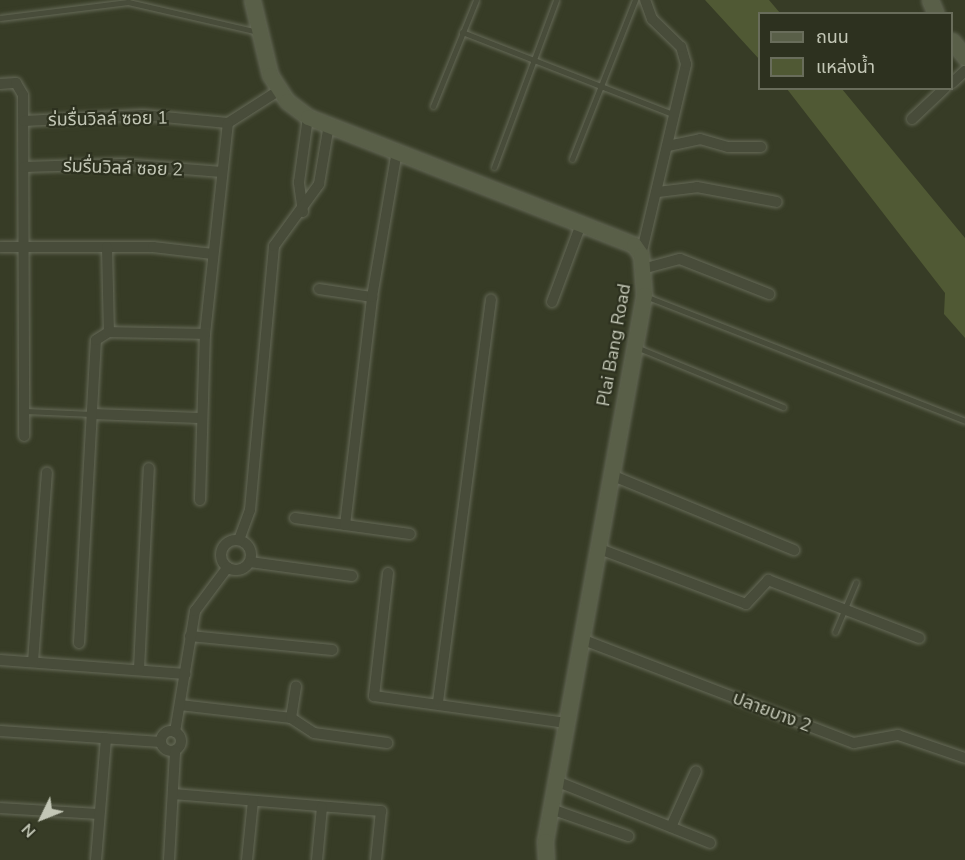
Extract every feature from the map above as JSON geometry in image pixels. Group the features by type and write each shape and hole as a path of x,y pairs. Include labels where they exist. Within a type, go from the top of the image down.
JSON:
{"street":[{"path":"252,0 258,32 278,91 308,117 397,150 634,245 643,261"},
{"path":"643,261 675,115 685,57 652,19 645,0"},
{"path":"953,43 965,57"},
{"path":"953,81 965,71"},
{"path":"0,84 21,88 24,121 24,436"},
{"path":"912,119 943,90"},
{"path":"200,500 205,427 199,418 205,334 228,123 278,91"},
{"name":"ร่มรื่นวิลล์ ซอย 1","path":"24,121 143,115 228,123"},
{"path":"303,212 299,182 308,117"},
{"path":"227,568 222,549 240,540 250,510 274,246 303,212 319,184 329,124"},
{"path":"668,146 700,140 728,147 761,147"},
{"path":"345,525 372,297 397,150"},
{"name":"ร่มรื่นวิลล์ ซอย 2","path":"24,166 122,164 222,172"},
{"path":"658,192 697,187 777,202"},
{"path":"552,302 581,224"},
{"path":"0,247 107,247 213,254"},
{"path":"107,247 109,332"},
{"path":"643,261 680,259 769,294"},
{"name":"Plai Bang Road","path":"546,860 551,809 644,295 643,261"},
{"path":"319,289 372,297"},
{"path":"438,702 491,299"},
{"path":"79,643 96,340 109,332 205,334"},
{"path":"92,414 199,418"},
{"path":"139,669 149,468"},
{"path":"33,662 47,473"},
{"path":"611,475 795,550"},
{"path":"296,518 410,534"},
{"path":"240,540 248,546 250,562"},
{"path":"597,548 746,604 768,580 919,638"},
{"path":"227,568 238,571 250,562 352,576"},
{"path":"169,860 175,751 182,741 175,732 190,636 195,611 227,568"},
{"path":"388,573 374,696 438,702 566,723"},
{"path":"190,636 332,650"},
{"name":"ปลายบาง 2","path":"581,639 854,743 898,735 965,758"},
{"path":"0,660 184,674"},
{"path":"291,718 296,686"},
{"path":"180,705 291,718 314,734 387,742"},
{"path":"0,730 161,742"},
{"path":"161,742 164,734 175,732"},
{"path":"96,860 106,738"},
{"path":"161,742 167,751 175,751"},
{"path":"671,827 696,771"},
{"path":"556,781 710,843"},
{"path":"173,794 381,812 376,860"},
{"path":"247,860 254,801"},
{"path":"317,860 322,807"},
{"path":"0,808 98,814"},
{"path":"551,809 628,836"}],"lane":[{"path":"433,106 476,0"},
{"path":"494,167 556,0"},
{"path":"573,159 635,0"},
{"path":"0,18 128,2 258,32"},
{"path":"462,32 675,115"},
{"path":"644,295 965,420"},
{"path":"634,346 783,407"},
{"path":"24,411 92,414"},
{"path":"835,632 856,582"}],"water":[{"path":"705,0 769,0 779,12 758,12 758,58"},
{"path":"788,90 843,90 965,238 965,338 944,314 945,293"}]}
